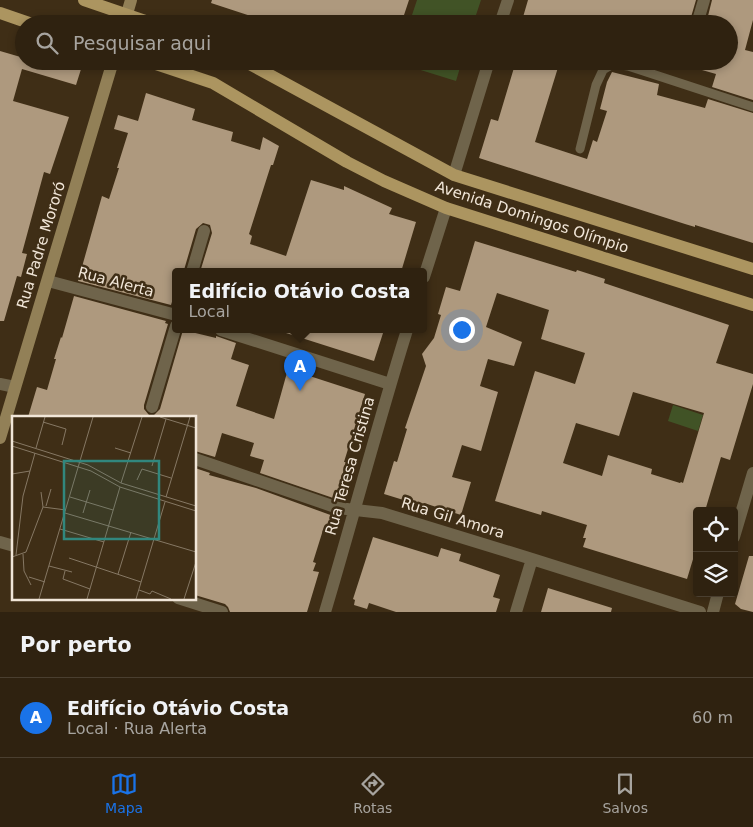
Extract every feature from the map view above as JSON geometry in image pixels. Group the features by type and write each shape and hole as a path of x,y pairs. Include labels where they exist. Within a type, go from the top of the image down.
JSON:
{"main road":[{"path":"84,0 116,15"},
{"path":"0,13 15,18"},
{"name":"Avenida Domingos Olímpio","path":"174,70 213,83 347,162 384,181 446,208 753,305"},
{"name":"Avenida Domingos Olímpio","path":"261,70 454,175 753,269"}],"street":[{"path":"126,15 131,0"},
{"path":"503,15 508,0"},
{"path":"700,15 704,0"},
{"name":"Rua Padre Mororó","path":"0,438 11,416 15,387 110,70"},
{"path":"454,175 486,70"},
{"path":"427,268 446,208"},
{"path":"193,268 204,231"},
{"name":"Rua Alerta","path":"48,281 172,314"},
{"path":"152,407 174,333"},
{"path":"230,333 390,384"},
{"name":"Rua Teresa Cristina","path":"325,612 356,511 390,384 406,333"},
{"path":"0,384 15,387"},
{"name":"Rua Gil Amora","path":"196,459 338,508 382,513 532,558 700,612"},
{"path":"738,524 753,473"},
{"path":"516,612 532,558"},
{"path":"712,612 717,597"},
{"path":"184,600 222,612"}],"lane":[{"path":"580,149 596,85 603,70"},
{"path":"640,70 753,107"}],"green space":[{"path":"417,0 481,0 476,15 412,15"},
{"path":"421,70 459,70 456,81"},
{"path":"673,405 703,415 698,431 668,421"}],"building":[{"path":"212,0 409,0 404,15 248,15 211,3"},
{"path":"528,0 696,0 692,15 524,15"},
{"path":"712,0 753,0 753,20 745,50 753,52 753,100 712,87 716,74 702,70 738,70 738,15 708,15"},
{"path":"0,51 15,55 15,70 22,70 13,101 69,117 50,174 44,172 22,253 27,254 21,277 17,276 4,321 0,321"},
{"path":"25,70 81,70 76,85"},
{"path":"513,70 557,70 535,142 587,159 593,140 597,142 607,111 600,109 607,82 612,72 659,84 657,95 705,108 708,99 753,113 753,243 695,225 695,227 685,224 479,158 491,119 498,121"},
{"path":"146,93 195,109 192,120 233,132 231,141 260,150 263,137 279,146 249,234 252,236 250,244 286,256 311,180 344,190 344,186 392,208 389,214 416,222 402,268 201,268 212,233 210,225 203,223 196,229 185,268 172,268 171,305 78,281 102,196 109,199 128,133 114,129 118,115 138,121"},
{"path":"475,241 605,279 604,283 729,325 716,363 753,374 753,384 730,460 721,457 706,507 693,507 693,559 687,579 583,547 586,538 583,538 587,525 542,511 541,515 495,501 535,371 575,384 585,353 541,339 549,310 497,293 486,327 522,342 514,366 488,359 480,386 498,392 481,451 462,445 452,477 471,482 461,515 424,503 423,506 384,494 394,461 397,462 407,429 405,428 426,366 422,354 434,338 441,315 438,314 446,287 460,291","holes":["633,392 704,413 683,483 651,474 652,469 608,455 602,476 563,463 576,423 619,436"]},
{"path":"74,296 166,321 165,323 168,324 144,405 144,409 149,415 154,415 160,409 182,333 195,333 216,338 216,336 236,343 231,359 249,365 236,406 274,419 288,369 365,394 344,462 346,462 340,484 343,485 339,500 260,473 264,460 250,456 254,443 222,433 215,457 196,451 196,416 28,416 37,387 47,390 56,359 54,359"},
{"path":"286,333 383,333 374,361"},
{"path":"196,468 210,473 209,475 256,488 336,517 331,533 323,530 313,562 316,563 313,571 319,572 307,612 230,612 225,604 196,595"},
{"path":"373,537 438,557 441,548 461,554 459,561 500,575 493,597 500,599 496,612 396,612 369,603 367,609 354,605 355,600 353,599"},
{"path":"749,556 753,556 753,612 741,609 735,604"},
{"path":"548,588 612,608 611,612 541,612"}],"place":[{"name":"Edifício Otávio Costa","path":"300,391"}]}
